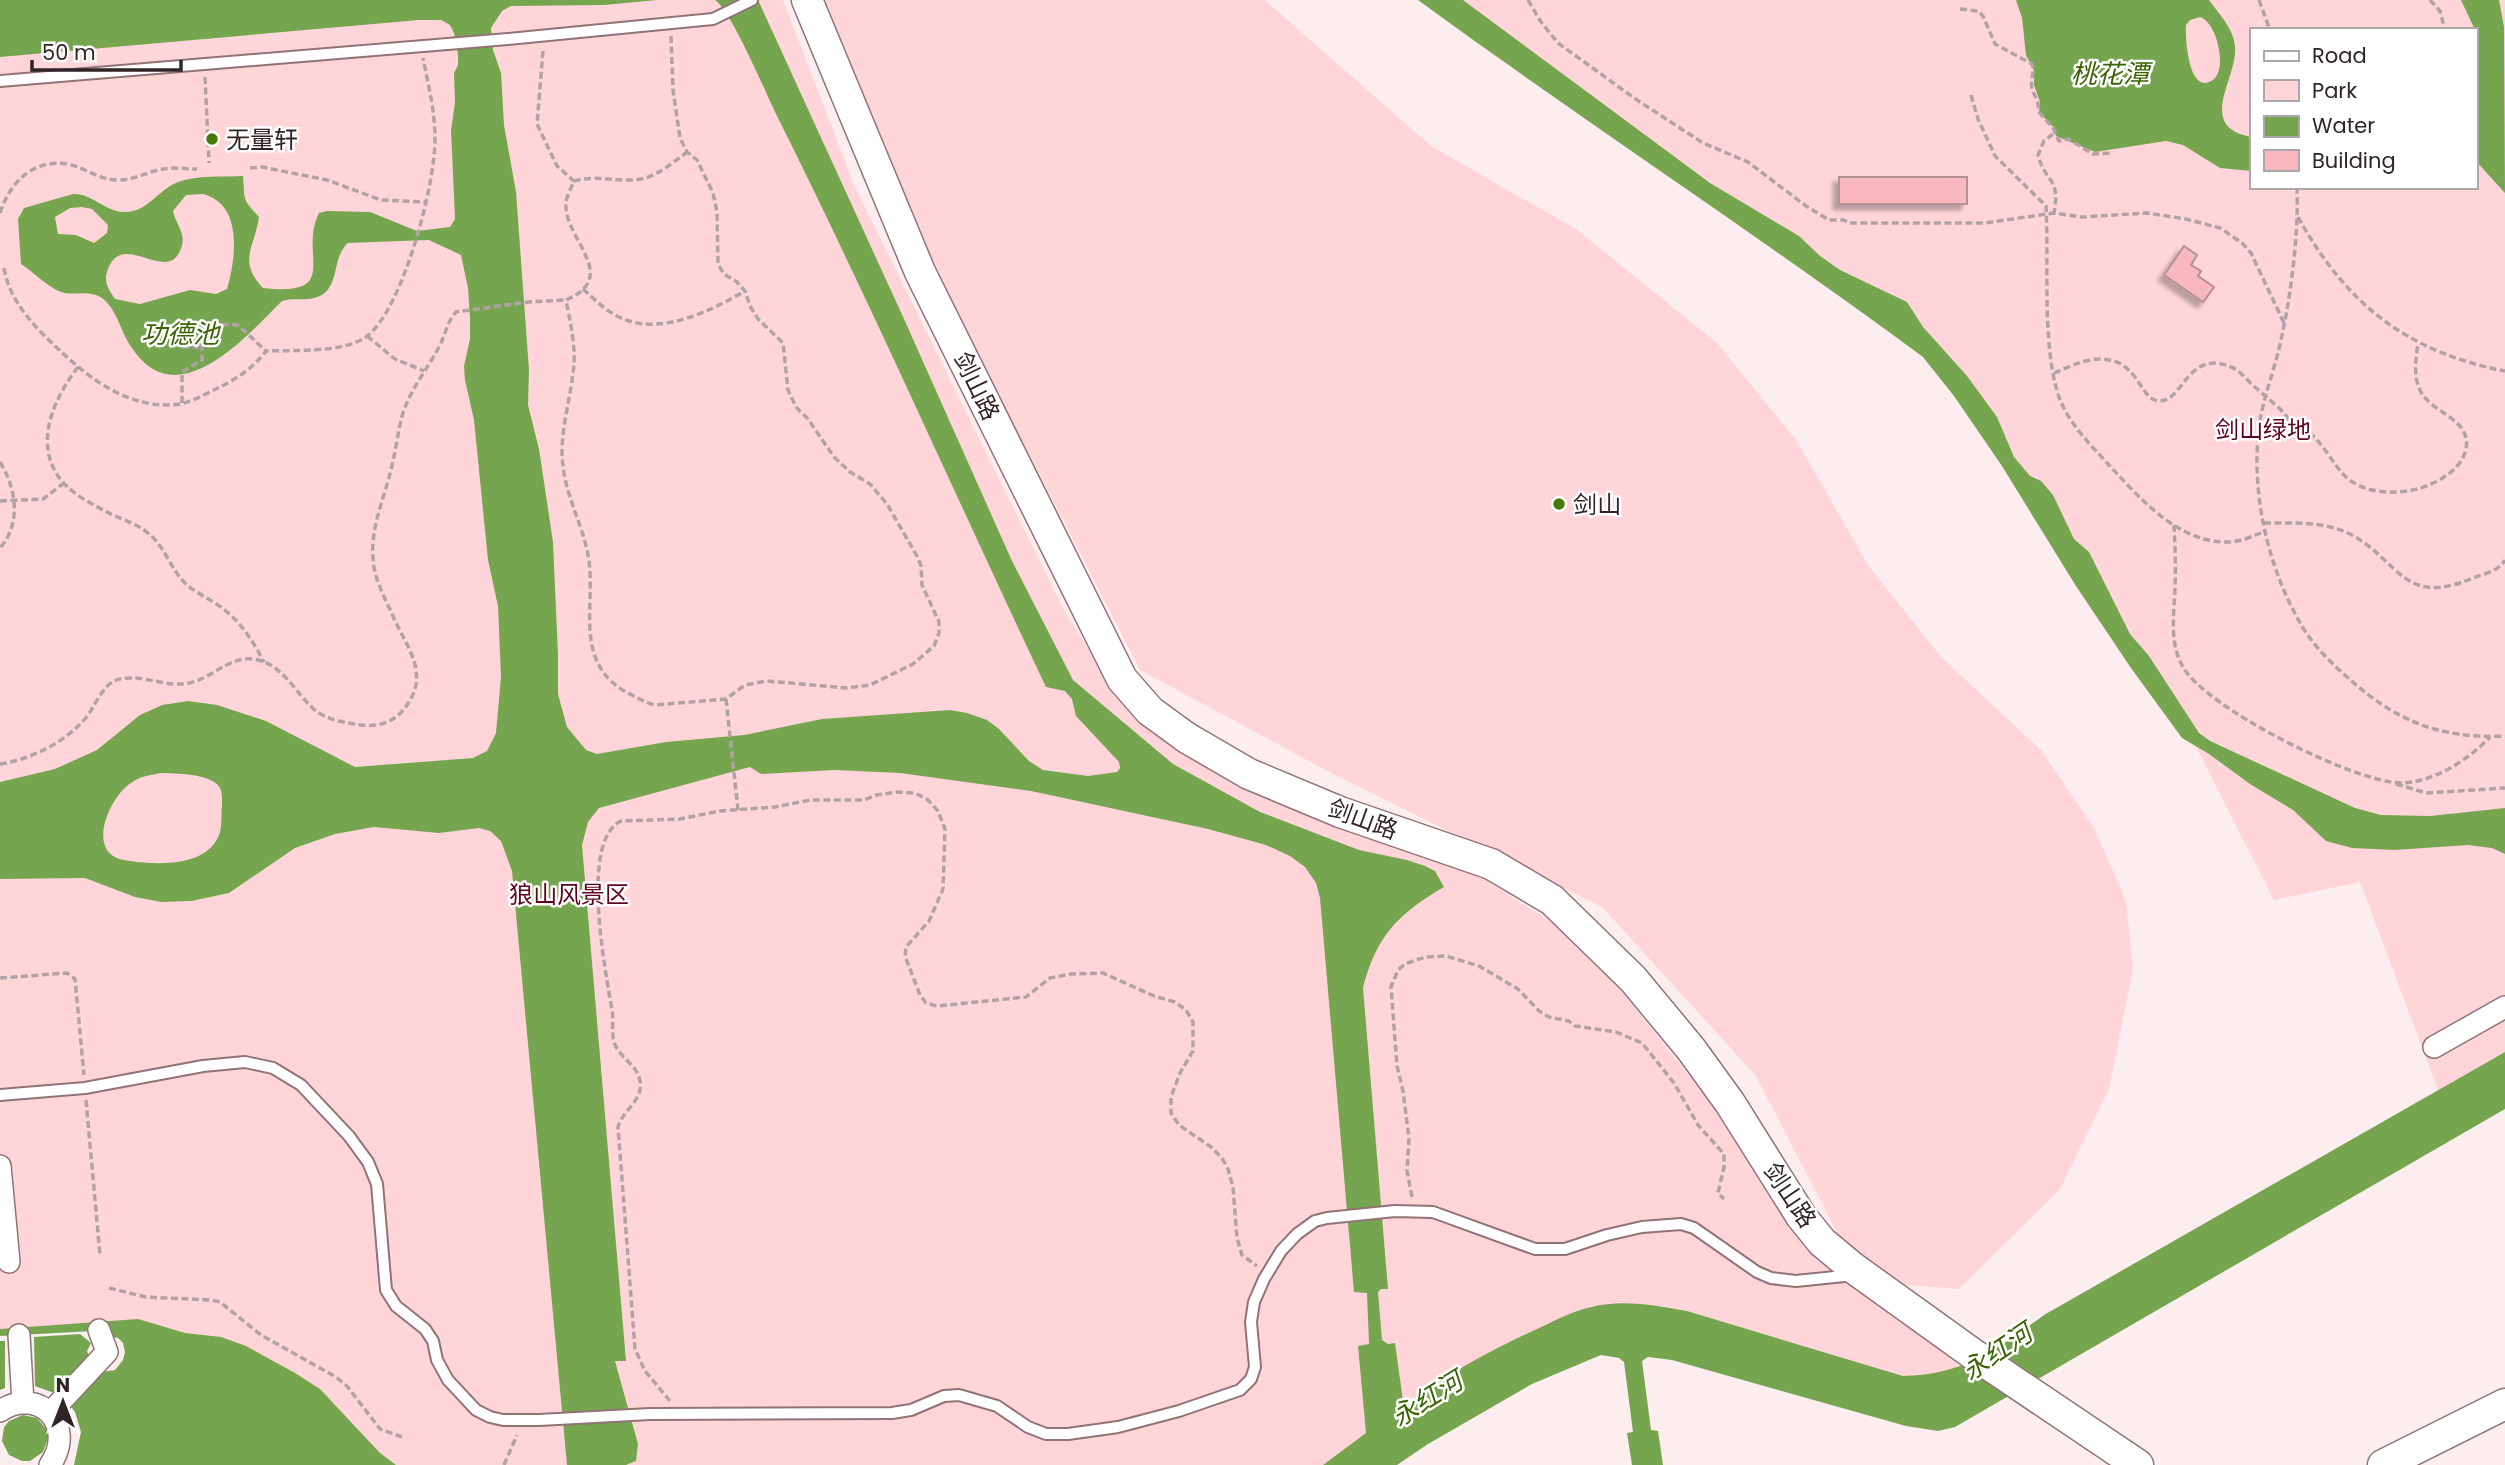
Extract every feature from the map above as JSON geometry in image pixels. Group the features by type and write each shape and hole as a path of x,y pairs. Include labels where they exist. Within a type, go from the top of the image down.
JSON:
{"street":[{"name":"剑山路","path":"807,0 920,272 1122,679 1150,711 1187,738 1248,774 1340,812 1491,864 1552,900 1633,979 1690,1049 1730,1103 1801,1216 1822,1242 1861,1274 1973,1354 2138,1465"},
{"path":"2434,1047 2505,1007"},
{"path":"0,1166 9,1262"},
{"path":"50,1413 107,1352 99,1330"},
{"path":"19,1335 23,1403"},
{"path":"0,1411 9,1405 33,1403 50,1413 60,1430 61,1443 54,1463"},
{"path":"2384,1465 2505,1404"}],"lane":[{"path":"0,81 508,39 713,19 751,0"},
{"path":"0,1095 85,1088 203,1066 245,1062 273,1068 301,1085 349,1136 368,1162 377,1184 387,1290 396,1306 425,1329 433,1341 438,1360 448,1380 475,1410 503,1420 678,1414 892,1413 911,1410 944,1396 959,1395 997,1406 1028,1427 1046,1434 1068,1434 1118,1427 1178,1411 1240,1390 1251,1379 1255,1367 1251,1322 1254,1302 1268,1272 1281,1251 1297,1234 1315,1221 1327,1218 1395,1211 1433,1212 1535,1249 1564,1249 1607,1234 1642,1227 1681,1224 1694,1228 1757,1272 1771,1278 1796,1281 1861,1274"}],"path":[{"path":"1528,0 1558,43 1637,100 1703,143 1748,162 1829,220 1844,220 1849,223 1985,223 2054,213 2082,217 2147,213 2186,219 2230,233 2251,253 2284,323"},
{"path":"2259,0 2269,28"},
{"path":"2430,0 2443,18 2445,28"},
{"path":"1960,9 1978,11 1983,16 1995,44 2032,64 2032,87 2039,104 2038,111 2053,128 2059,141 2068,139 2093,154 2112,153"},
{"path":"566,300 573,337 574,361 562,454 566,489 589,558 588,619 592,648 601,669 613,685 645,703 655,705 726,699 745,685 767,681 847,688 870,685 913,664 934,646 939,633 939,622 922,585 921,566 917,556 887,504 870,484 850,472 834,457 808,419 796,407 788,390 783,343 758,319 745,291 724,274 718,264 717,212 713,193 697,160 687,152 680,138 673,90 670,23"},
{"path":"544,35 537,124 557,166 574,181"},
{"path":"181,404 181,372 202,360 202,333 210,324 237,325 266,351 338,347 367,337 391,305 402,284 433,172 435,120 421,46"},
{"path":"204,64 209,163"},
{"path":"1971,95 1982,130 1995,156 2046,206 2053,374 2062,406 2080,434 2145,503 2174,525 2197,536 2227,542 2265,531"},
{"path":"2053,134 2044,141 2038,155 2057,191 2054,213"},
{"path":"574,181 587,177 636,180 659,172 687,152"},
{"path":"0,213 11,188 26,173 44,164 68,164 107,180 129,180 163,169 197,169"},
{"path":"250,168 262,167 327,180 381,200 426,202"},
{"path":"0,764 44,751 68,736 85,719 108,685 118,679 188,684 238,661 251,659 276,668 319,713 345,723 373,727 397,718 409,704 416,688 417,669 377,579 373,558 377,511 394,457 405,407 456,312 528,302 566,300 578,295 583,289 590,275 589,264 567,219 565,204 574,181"},
{"path":"2297,189 2297,215 2284,323 2259,428 2257,468 2263,523 2275,566 2299,622 2334,665 2371,699 2415,724 2444,733 2505,736"},
{"path":"2297,215 2317,251 2366,307 2418,343 2452,358 2505,371"},
{"path":"4,268 6,279 24,313 78,367 114,392 135,401 181,404 198,398 257,364 266,351"},
{"path":"583,289 602,307 620,317 641,323 689,318 710,311 745,291"},
{"path":"367,337 395,359 424,371"},
{"path":"2054,373 2084,361 2112,360 2131,371 2146,394 2158,401 2165,401 2174,395 2193,370 2219,364 2233,367 2283,412 2296,428 2305,430 2314,437 2350,480 2383,492 2417,490 2440,480 2458,466 2467,445 2460,425 2427,401 2420,391 2416,378 2418,343"},
{"path":"182,347 202,347"},
{"path":"78,367 57,397 49,426 52,462 58,476 83,498 105,512 140,527 151,535 184,583 222,607 250,635 264,662"},
{"path":"0,462 10,478 15,500 14,522 0,548"},
{"path":"0,501 43,499 64,483"},
{"path":"2263,523 2316,525 2349,534 2370,548 2398,575 2427,587 2450,587 2503,568 2505,560"},
{"path":"2174,525 2175,643 2181,663 2194,682 2228,709 2314,755 2372,778 2426,793 2505,789"},
{"path":"726,699 738,810"},
{"path":"2391,782 2419,780 2442,772 2476,751 2490,737"},
{"path":"678,1414 666,1394 645,1371 635,1349 618,1127 621,1117 638,1099 640,1081 636,1071 618,1051 614,1040 613,1012 599,925 597,894 605,839 614,824 621,821 680,819 811,800 864,800 898,792 915,793 928,800 938,811 945,829 943,889 929,921 906,947 905,956 920,996 926,1003 937,1006 1027,997 1050,978 1103,973 1154,996 1175,1002 1186,1010 1193,1022 1193,1051 1180,1073 1171,1097 1171,1113 1179,1125 1222,1158 1233,1187 1237,1238 1242,1255 1268,1272"},
{"path":"1414,1212 1407,1171 1409,1138 1397,1066 1391,987 1398,970 1405,964 1425,957 1446,956 1462,959 1499,975 1549,1017 1569,1021 1575,1026 1616,1032 1642,1043 1674,1083 1690,1115 1724,1154 1718,1193 1724,1199"},
{"path":"109,1288 146,1297 220,1302 261,1335 336,1377 347,1386 380,1429 402,1437"},
{"path":"504,1465 524,1420"}],"green space":[{"name":"狼山风景区","path":"0,0 783,0 854,185 1064,610 1109,682 1152,728 1464,867 1550,921 1613,981 1708,1099 1773,1202 1832,1270 1919,1332 1960,1367 1926,1376 1903,1376 1687,1311 1664,1306 1592,1306 1512,1341 1435,1384 1323,1465 0,1465"},
{"name":"剑山","path":"821,0 1265,0 1431,146 1576,229 1717,343 1796,440 1868,565 1941,657 2041,750 2094,828 2126,901 2133,969 2109,1089 2060,1189 1959,1289 1905,1285 1843,1244 1756,1076 1602,907 1335,775 1140,670 929,259"},
{"name":"剑山绿地","path":"1418,0 2505,0 2505,1052 2438,1090 2360,882 2274,900 2195,745 2182,738 2131,668 1954,396 1923,357"}],"water":[{"path":"0,0 657,0 604,5 511,6 502,11 491,28 493,50 501,73 504,125 516,192 529,370 528,405 539,449 553,542 558,694 567,727 586,750 597,754 666,742 744,735 822,719 950,710 987,720 1029,761 1043,770 1088,776 1117,772 1120,768 1119,762 1076,716 1072,699 1065,691 1046,687 880,329 748,54 730,19 715,0 758,0 1012,561 1073,680 1173,764 1260,812 1359,850 1425,866 1435,871 1444,887 1414,906 1382,940 1363,988 1388,1289 1378,1292 1382,1340 1388,1344 1395,1343 1403,1401 1412,1401 1472,1362 1557,1320 1584,1309 1614,1303 1687,1311 1903,1376 1943,1371 1961,1366 1994,1349 2044,1315 2505,1052 2505,1109 1955,1427 1938,1431 1906,1426 1672,1360 1648,1357 1642,1361 1651,1430 1658,1431 1663,1465 1632,1465 1627,1433 1633,1432 1624,1362 1619,1358 1601,1355 1532,1384 1397,1465 1323,1465 1366,1433 1358,1346 1369,1344 1367,1293 1354,1292 1320,898 1316,883 1305,867 1290,856 1266,845 1208,829 1031,791 900,773 834,770 761,774 750,767 599,808 588,822 582,845 626,1361 615,1361 638,1444 636,1461 626,1465 567,1465 512,871 501,841 490,831 479,828 439,833 374,827 335,834 295,848 229,893 191,901 161,902 135,897 85,878 0,879 0,782 55,769 97,750 140,715 162,705 188,701 217,705 266,721 355,767 473,758 487,751 496,733 501,677 498,606 488,560 474,420 465,380 464,366 470,339 470,318 468,288 461,255 429,240 348,243 340,255 331,285 320,296 282,301 249,334 210,364 189,373 169,375 150,367 132,348 111,308 102,298 93,294 59,291 21,264 18,219 24,208 73,194 86,196 110,209 123,212 139,209 178,182 202,177 243,176 245,199 259,217 250,254 251,270 263,288 288,289 303,286 310,279 313,270 314,229 319,213 370,212 417,231 450,227 455,219 451,130 455,103 454,73 458,65 458,55 454,33 450,25 441,20 419,20 0,57","holes":["203,194 216,200 231,220 234,248 227,289 216,294 190,290 140,304 115,299 106,281 108,269 114,259 123,254 164,262 172,260 179,253 183,241 173,211 186,195","70,208 92,209 108,225 107,233 94,243 76,235 58,234 55,217","161,773 195,775 219,786 222,798 220,832 214,844 204,853 179,862 164,863 136,862 112,855 103,836 109,812 123,790 146,776"]},
{"path":"1418,0 1463,0 1710,183 1799,236 1840,270 1907,302 1923,327 1967,376 1997,417 2014,457 2030,476 2041,481 2053,495 2074,539 2089,552 2130,634 2149,656 2199,733 2210,741 2355,808 2381,815 2430,816 2505,808 2505,854 2492,848 2468,845 2395,850 2352,848 2326,841 2293,810 2182,738 2076,586 2002,466 1954,396 1923,357 1798,266"},
{"name":"桃花潭","path":"2016,0 2209,0 2234,40 2234,59 2222,112 2225,123 2234,131 2250,137 2250,171 2220,168 2183,145 2166,141 2095,152 2056,136 2053,127 2039,112 2040,102 2034,85 2034,71 2026,55 2022,18","holes":["2200,17 2216,36 2220,66 2213,80 2205,83 2198,80 2193,73 2186,25 2190,20"]},
{"path":"2461,0 2499,0 2504,27 2505,193 2477,162 2477,28 2474,28"},
{"path":"138,1319 185,1333 221,1337 246,1346 295,1373 320,1389 380,1453 396,1465 0,1465 0,1329"}],"pier":[{"path":"112,1330 112,1337 123,1343 123,1360 115,1370 101,1372 70,1405 81,1432 74,1465 0,1465 0,1390 5,1388 5,1341 0,1341 0,1336","holes":["80,1334 91,1343 87,1351 89,1356 54,1393 35,1386 34,1337","23,1415 37,1418 47,1430 48,1438 43,1452 30,1461 22,1461 9,1455 2,1441 4,1427 9,1421"]}],"building":[{"path":"1839,177 1967,177 1967,204 1839,204"},
{"path":"2184,246 2197,255 2191,265 2201,271 2198,276 2214,287 2203,302 2164,275"}],"place":[{"name":"无量轩","path":"212,139"},
{"name":"剑山","path":"1559,504"}],"water label":[{"name":"功德池","path":"180,334"},
{"name":"永红河","path":"1997,1352"},
{"name":"永红河","path":"1427,1399"}]}
